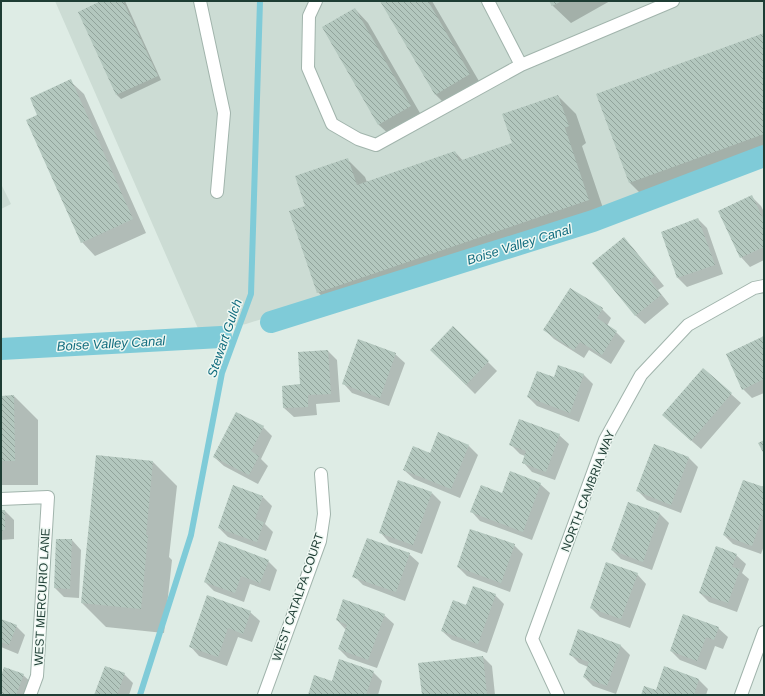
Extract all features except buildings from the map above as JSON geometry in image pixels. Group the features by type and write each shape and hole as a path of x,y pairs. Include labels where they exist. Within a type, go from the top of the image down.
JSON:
{"street":[{"path":"200,1 224,113 216,192"},
{"path":"316,1 309,16 308,68 332,124 358,139 376,145 521,65 673,1"},
{"path":"488,1 521,65"},
{"name":"NORTH CAMBRIA WAY","path":"556,691 532,639 605,440 641,375 688,325 754,288 764,286"},
{"name":"WEST CATALPA COURT","path":"264,695 320,541 324,514 321,474"},
{"name":"WEST MERCURIO LANE","path":"1,499 48,497 37,676 30,695"},
{"path":"741,695 764,632"}],"shaded area":[{"path":"55,1 764,1 764,155 573,220 329,298 246,324 200,333"},
{"path":"1,184 11,204 1,209"}],"waterway":[{"name":"Stewart Gulch","path":"140,695 191,535 222,373 251,294 260,1"},
{"name":"Boise Valley Canal","path":"271,322 593,221 764,156"},
{"name":"Boise Valley Canal","path":"1,349 221,337"}]}
